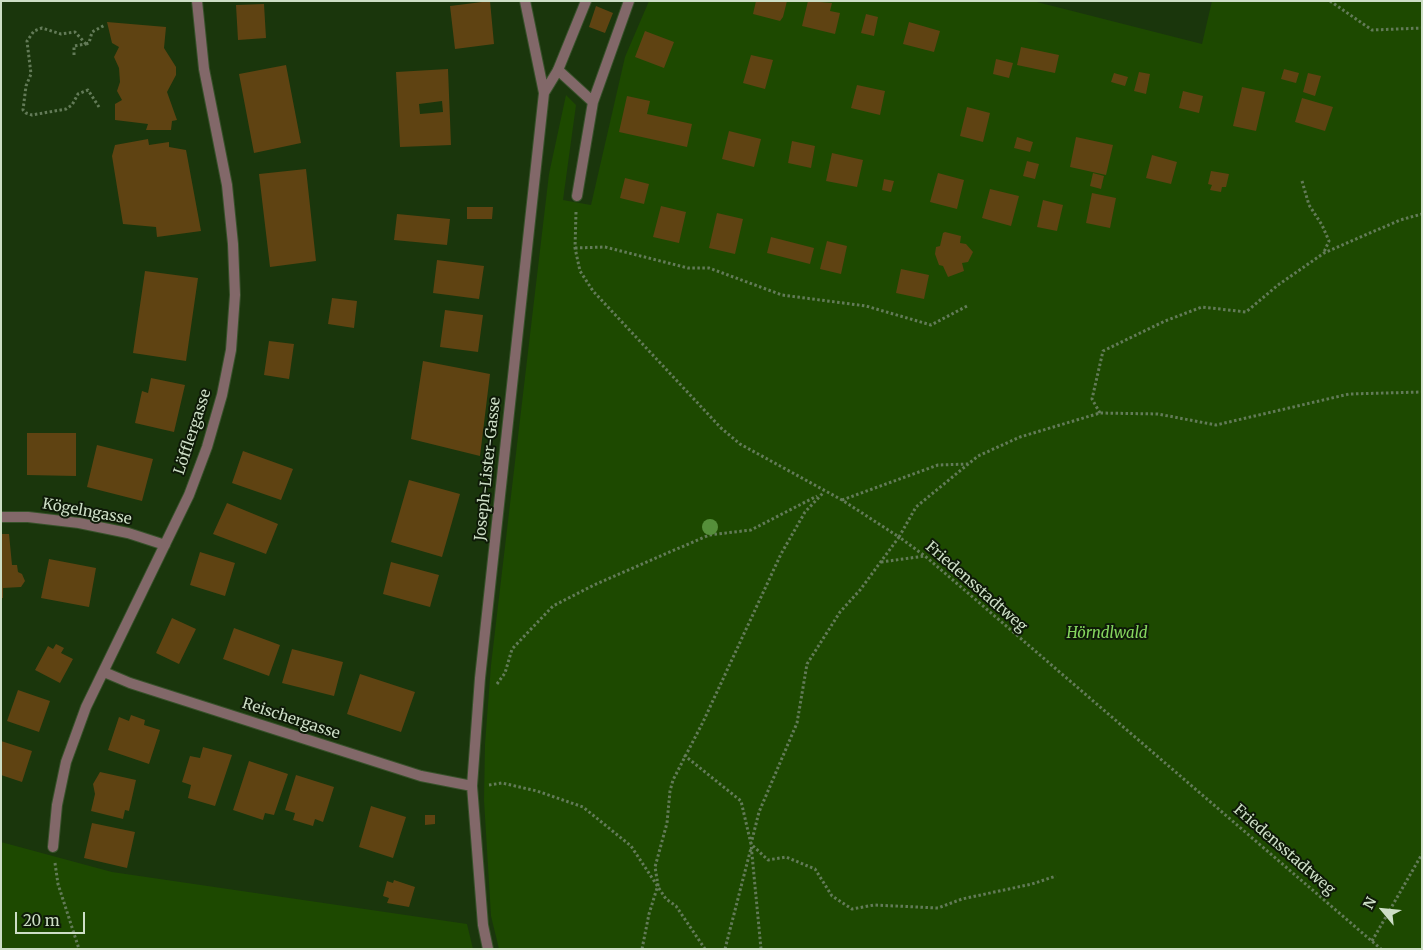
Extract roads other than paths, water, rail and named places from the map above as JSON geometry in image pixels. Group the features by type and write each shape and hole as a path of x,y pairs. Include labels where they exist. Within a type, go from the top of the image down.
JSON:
{"street":[{"name":"Löfflergasse","path":"53,847 57,805 66,762 86,707 189,495 207,446 222,395 231,350 235,295 233,244 227,185 205,78 198,1"},
{"path":"525,1 544,94"},
{"name":"Joseph-Lister-Gasse","path":"488,949 483,925 472,786 478,691 544,94 558,70 586,1"},
{"path":"577,196 593,102 629,1"},
{"path":"558,70 593,102"},
{"name":"Kögelngasse","path":"1,517 28,517 78,523 128,533 165,545"},
{"name":"Reischergasse","path":"104,672 130,684 420,776 472,786"}],"park label":[{"name":"Hörndlwald","path":"1107,634"}]}
